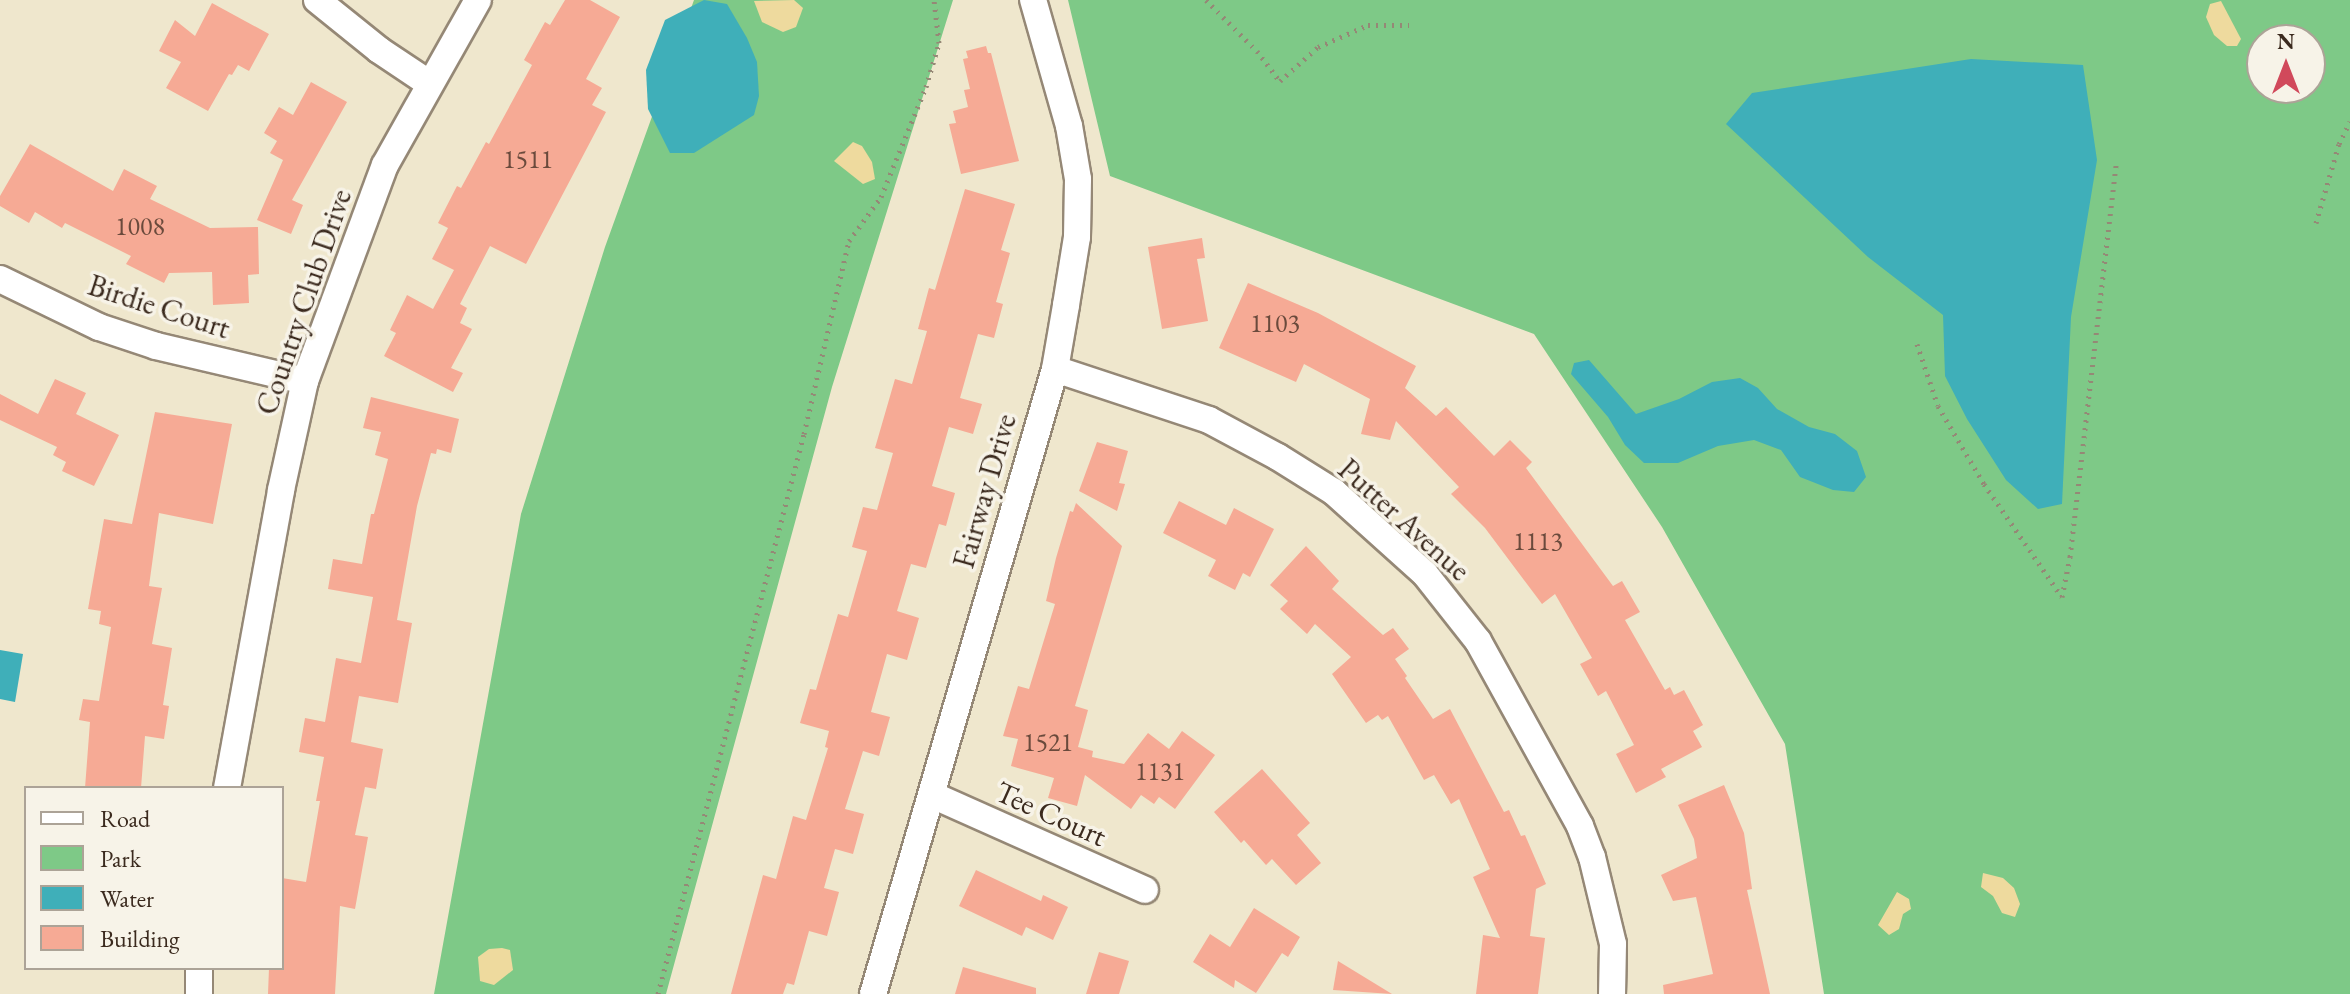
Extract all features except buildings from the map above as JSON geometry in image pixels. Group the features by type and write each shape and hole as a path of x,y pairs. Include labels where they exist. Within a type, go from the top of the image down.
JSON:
{"street":[{"path":"317,0 379,50 430,84"},
{"name":"Country Club Drive","path":"227,786 281,490 305,381 385,165 478,0"},
{"name":"Fairway Drive","path":"873,994 1055,369 1077,237 1078,179 1069,126 1033,0"},
{"name":"Birdie Court","path":"0,279 99,327 156,346 305,381"},
{"name":"Putter Avenue","path":"1055,369 1209,420 1278,457 1334,492 1425,574 1478,641 1580,826 1592,857 1613,944 1612,994"},
{"name":"Tee Court","path":"932,795 1145,890"},
{"path":"199,970 199,994"}],"path":[{"path":"658,994 804,434 849,241 881,197 926,87 939,43 934,0"},
{"path":"1206,0 1257,51 1280,81 1318,47 1368,25 1409,25"},
{"path":"2316,223 2339,144 2350,121"},
{"path":"1917,344 1938,406 1984,484 2062,597 2070,557 2116,165"}],"green space":[{"path":"694,0 953,0 832,387 666,994 434,994 521,514 605,247"},
{"path":"1068,0 2350,0 2350,994 1824,994 1785,744 1662,527 1534,334 1110,176"}],"sand":[{"path":"794,0 803,8 796,27 783,32 762,22 754,1"},
{"path":"2221,1 2241,39 2237,46 2227,46 2214,35 2206,17 2210,4"},
{"path":"853,142 862,146 872,162 875,179 863,184 834,161"},
{"path":"1983,873 2003,878 2014,888 2020,904 2015,917 2002,913 1993,896 1981,887"},
{"path":"1897,892 1909,899 1911,909 1903,914 1899,929 1889,935 1878,925"},
{"path":"489,949 510,950 513,970 494,985 480,981 478,957"}],"water":[{"path":"704,0 727,4 747,38 757,62 759,96 754,115 694,153 670,153 648,109 646,70 665,20"},
{"path":"1971,59 2083,65 2097,160 2071,317 2062,504 2038,509 2006,480 1967,419 1945,376 1943,315 1868,257 1726,124 1752,93"},
{"path":"1589,360 1636,414 1679,399 1712,382 1740,378 1758,388 1777,409 1809,427 1835,434 1857,451 1866,477 1854,492 1833,490 1800,477 1781,450 1754,440 1718,446 1678,463 1644,463 1625,445 1608,417 1571,374 1574,363"},
{"path":"0,650 23,654 15,702 0,699"}]}
